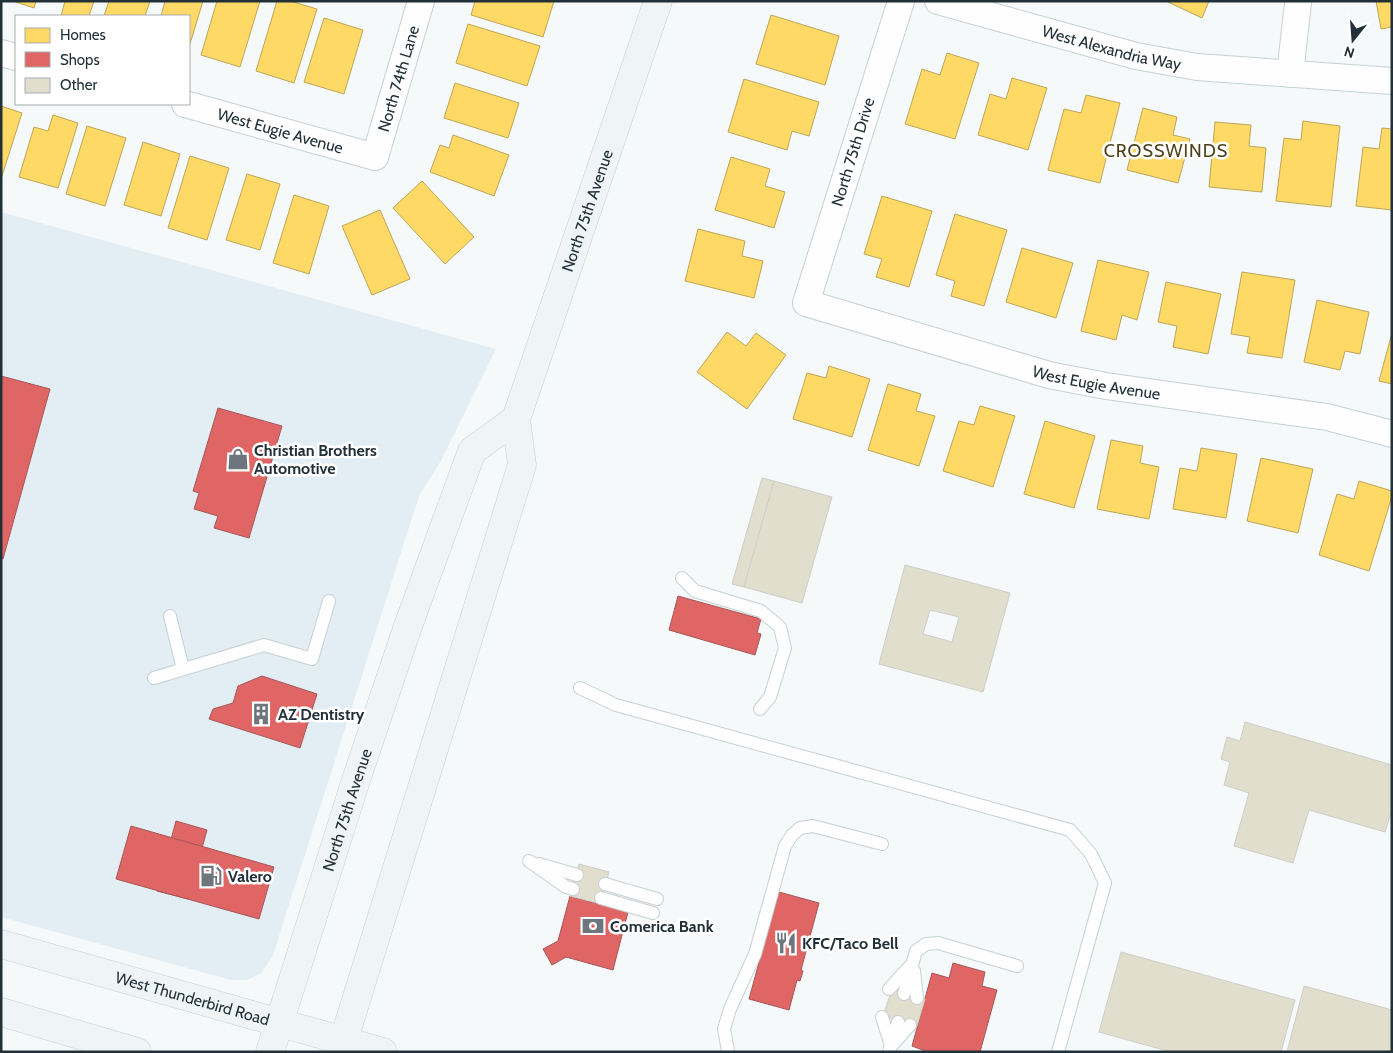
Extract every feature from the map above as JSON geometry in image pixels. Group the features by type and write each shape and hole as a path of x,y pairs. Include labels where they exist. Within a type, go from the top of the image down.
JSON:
{"main road":[{"name":"North 75th Avenue","path":"341,1046 522,465 516,419 658,1"},
{"name":"North 75th Avenue","path":"270,1052 385,692 472,451 516,419"},
{"name":"West Thunderbird Road","path":"1,944 278,1023 341,1046 383,1052"},
{"path":"1,1012 138,1052"}],"street":[{"name":"North 74th Lane","path":"375,157 421,1"},
{"name":"North 75th Drive","path":"806,303 901,1"},
{"name":"West Alexandria Way","path":"938,1 1136,56 1197,67 1392,81"},
{"path":"1290,74 1298,3"},
{"path":"1,53 15,57"},
{"name":"West Eugie Avenue","path":"189,105 375,157"},
{"name":"West Eugie Avenue","path":"806,303 1049,375 1106,386 1327,417 1392,434"}],"lane":[{"path":"682,578 695,591 761,611 780,627 785,648 770,697 760,709"},
{"path":"154,678 264,645 312,659 330,601"},
{"path":"170,616 183,669"},
{"path":"580,688 616,704 1070,830 1091,854 1105,882 1058,1052"},
{"path":"728,1051 724,1029 730,1009 755,954 786,846 792,834 800,828 813,826 882,844"},
{"path":"573,890 566,888 529,861 577,875"},
{"path":"605,884 657,899"},
{"path":"601,898 653,913"},
{"path":"904,994 916,951 926,944 938,943 1017,966"},
{"path":"889,990 913,963"},
{"path":"913,963 917,998"},
{"path":"882,1017 890,1049"},
{"path":"890,1049 904,1023"}],"shaded area":[{"path":"1,212 496,349 442,459 419,496 273,955 261,974 246,980 231,980 1,917"}],"building: Homes":[{"path":"13,1 36,1 34,8"},
{"path":"65,1 94,1 89,15 61,15"},
{"path":"109,1 150,1 145,15 104,15"},
{"path":"165,1 203,1 190,44 190,15 161,15"},
{"path":"217,1 260,1 240,67 201,55"},
{"path":"277,1 290,1 317,9 294,83 256,71"},
{"path":"475,1 554,1 543,37 471,15"},
{"path":"1166,1 1209,1 1202,18"},
{"path":"1376,1 1392,1 1392,27 1381,29"},
{"path":"771,15 839,36 825,85 756,64"},
{"path":"324,18 363,30 344,94 304,82"},
{"path":"468,24 540,46 527,86 456,63"},
{"path":"947,53 979,63 955,139 905,124 922,69 940,75"},
{"path":"1012,78 1047,88 1028,150 978,135 990,94 1006,99"},
{"path":"744,79 819,102 809,136 792,131 787,150 728,132"},
{"path":"455,83 519,103 508,138 444,118"},
{"path":"1086,95 1120,103 1100,183 1048,170 1064,109 1081,113"},
{"path":"1,106 22,113 1,179"},
{"path":"1143,108 1177,117 1173,135 1190,139 1178,183 1127,170"},
{"path":"53,115 78,123 58,188 19,177 34,127 48,131"},
{"path":"1303,121 1340,126 1331,207 1276,201 1284,138 1301,140"},
{"path":"1215,122 1251,125 1249,146 1266,148 1262,192 1209,187"},
{"path":"87,126 126,138 105,206 66,194"},
{"path":"1382,128 1392,129 1392,210 1356,206 1363,147 1379,149"},
{"path":"453,135 509,155 494,196 430,172 440,145 449,148"},
{"path":"143,142 180,154 161,216 124,205"},
{"path":"190,156 229,168 207,240 168,228"},
{"path":"731,157 770,169 765,186 785,192 774,228 715,210"},
{"path":"247,174 280,184 260,250 226,240"},
{"path":"422,181 474,237 445,264 393,208"},
{"path":"294,195 329,206 309,274 273,263"},
{"path":"882,196 932,211 909,287 876,277 882,259 864,254"},
{"path":"380,210 410,279 372,295 342,226"},
{"path":"955,214 1007,230 984,306 951,296 955,281 936,275"},
{"path":"698,229 745,241 742,256 763,261 754,298 685,281"},
{"path":"1022,248 1073,263 1056,318 1006,302"},
{"path":"1098,260 1149,272 1137,320 1122,315 1116,340 1081,331"},
{"path":"1242,272 1295,280 1282,358 1247,353 1250,337 1231,334"},
{"path":"1166,282 1221,294 1208,354 1173,347 1177,326 1158,322"},
{"path":"1317,300 1369,312 1360,354 1345,351 1340,370 1304,362"},
{"path":"727,332 746,346 756,333 786,355 747,409 697,372"},
{"path":"1392,333 1392,384 1379,381"},
{"path":"829,366 870,379 852,437 793,419 807,373 826,378"},
{"path":"888,384 921,394 916,411 935,416 919,466 868,450"},
{"path":"980,406 1015,416 993,487 943,471 959,421 974,425"},
{"path":"1045,421 1095,436 1074,508 1024,494"},
{"path":"1111,440 1143,446 1140,463 1159,467 1149,519 1097,509"},
{"path":"1201,448 1237,454 1226,518 1173,509 1180,468 1197,471"},
{"path":"1261,458 1313,469 1298,533 1247,521"},
{"path":"1359,481 1392,491 1369,571 1319,555 1337,494 1354,499"}],"building: Shops":[{"path":"1,376 50,389 3,559 1,558"},
{"name":"Christian Brothers Automotive","path":"218,408 282,426 249,538 214,528 218,516 194,509 199,493 193,491"},
{"path":"678,596 761,619 757,633 761,634 755,655 669,630"},
{"name":"AZ Dentistry","path":"262,676 317,694 300,748 209,719 213,709 233,703 238,686"},
{"path":"176,821 207,830 188,899 157,891"},
{"path":"131,826 274,867 259,919 116,879"},
{"name":"KFC/Taco Bell","path":"779,892 819,903 801,970 803,971 800,981 797,980 789,1010 749,999 772,915 771,908 774,909"},
{"name":"Comerica Bank","path":"570,896 628,912 613,970 566,957 552,965 543,949 558,941"},
{"path":"953,963 985,972 982,986 997,990 980,1052 928,1052 912,1046 932,973 949,978"}],"building: Other":[{"path":"762,478 774,481 744,587 732,584"},
{"path":"774,481 832,497 802,603 744,587"},
{"path":"905,565 1010,593 983,692 879,664","holes":["930,610 959,617 952,642 923,634"]},
{"path":"1245,722 1392,765 1392,810 1385,832 1309,810 1293,863 1234,846 1249,793 1224,785 1230,762 1221,759 1227,737 1240,741"},
{"path":"579,864 609,872 601,904 570,896"},
{"path":"1121,952 1295,1000 1281,1052 1171,1052 1099,1032"},
{"path":"1304,986 1392,1010 1392,1052 1287,1052"},
{"path":"892,989 925,999 917,1026 883,1016"}],"place":[{"name":"Christian Brothers Automotive","path":"238,459"},
{"name":"AZ Dentistry","path":"261,714"},
{"name":"Valero","path":"211,876"},
{"name":"Comerica Bank","path":"593,926"},
{"name":"KFC/Taco Bell","path":"786,943"}],"district":[{"name":"CROSSWINDS","path":"1166,151"}]}
